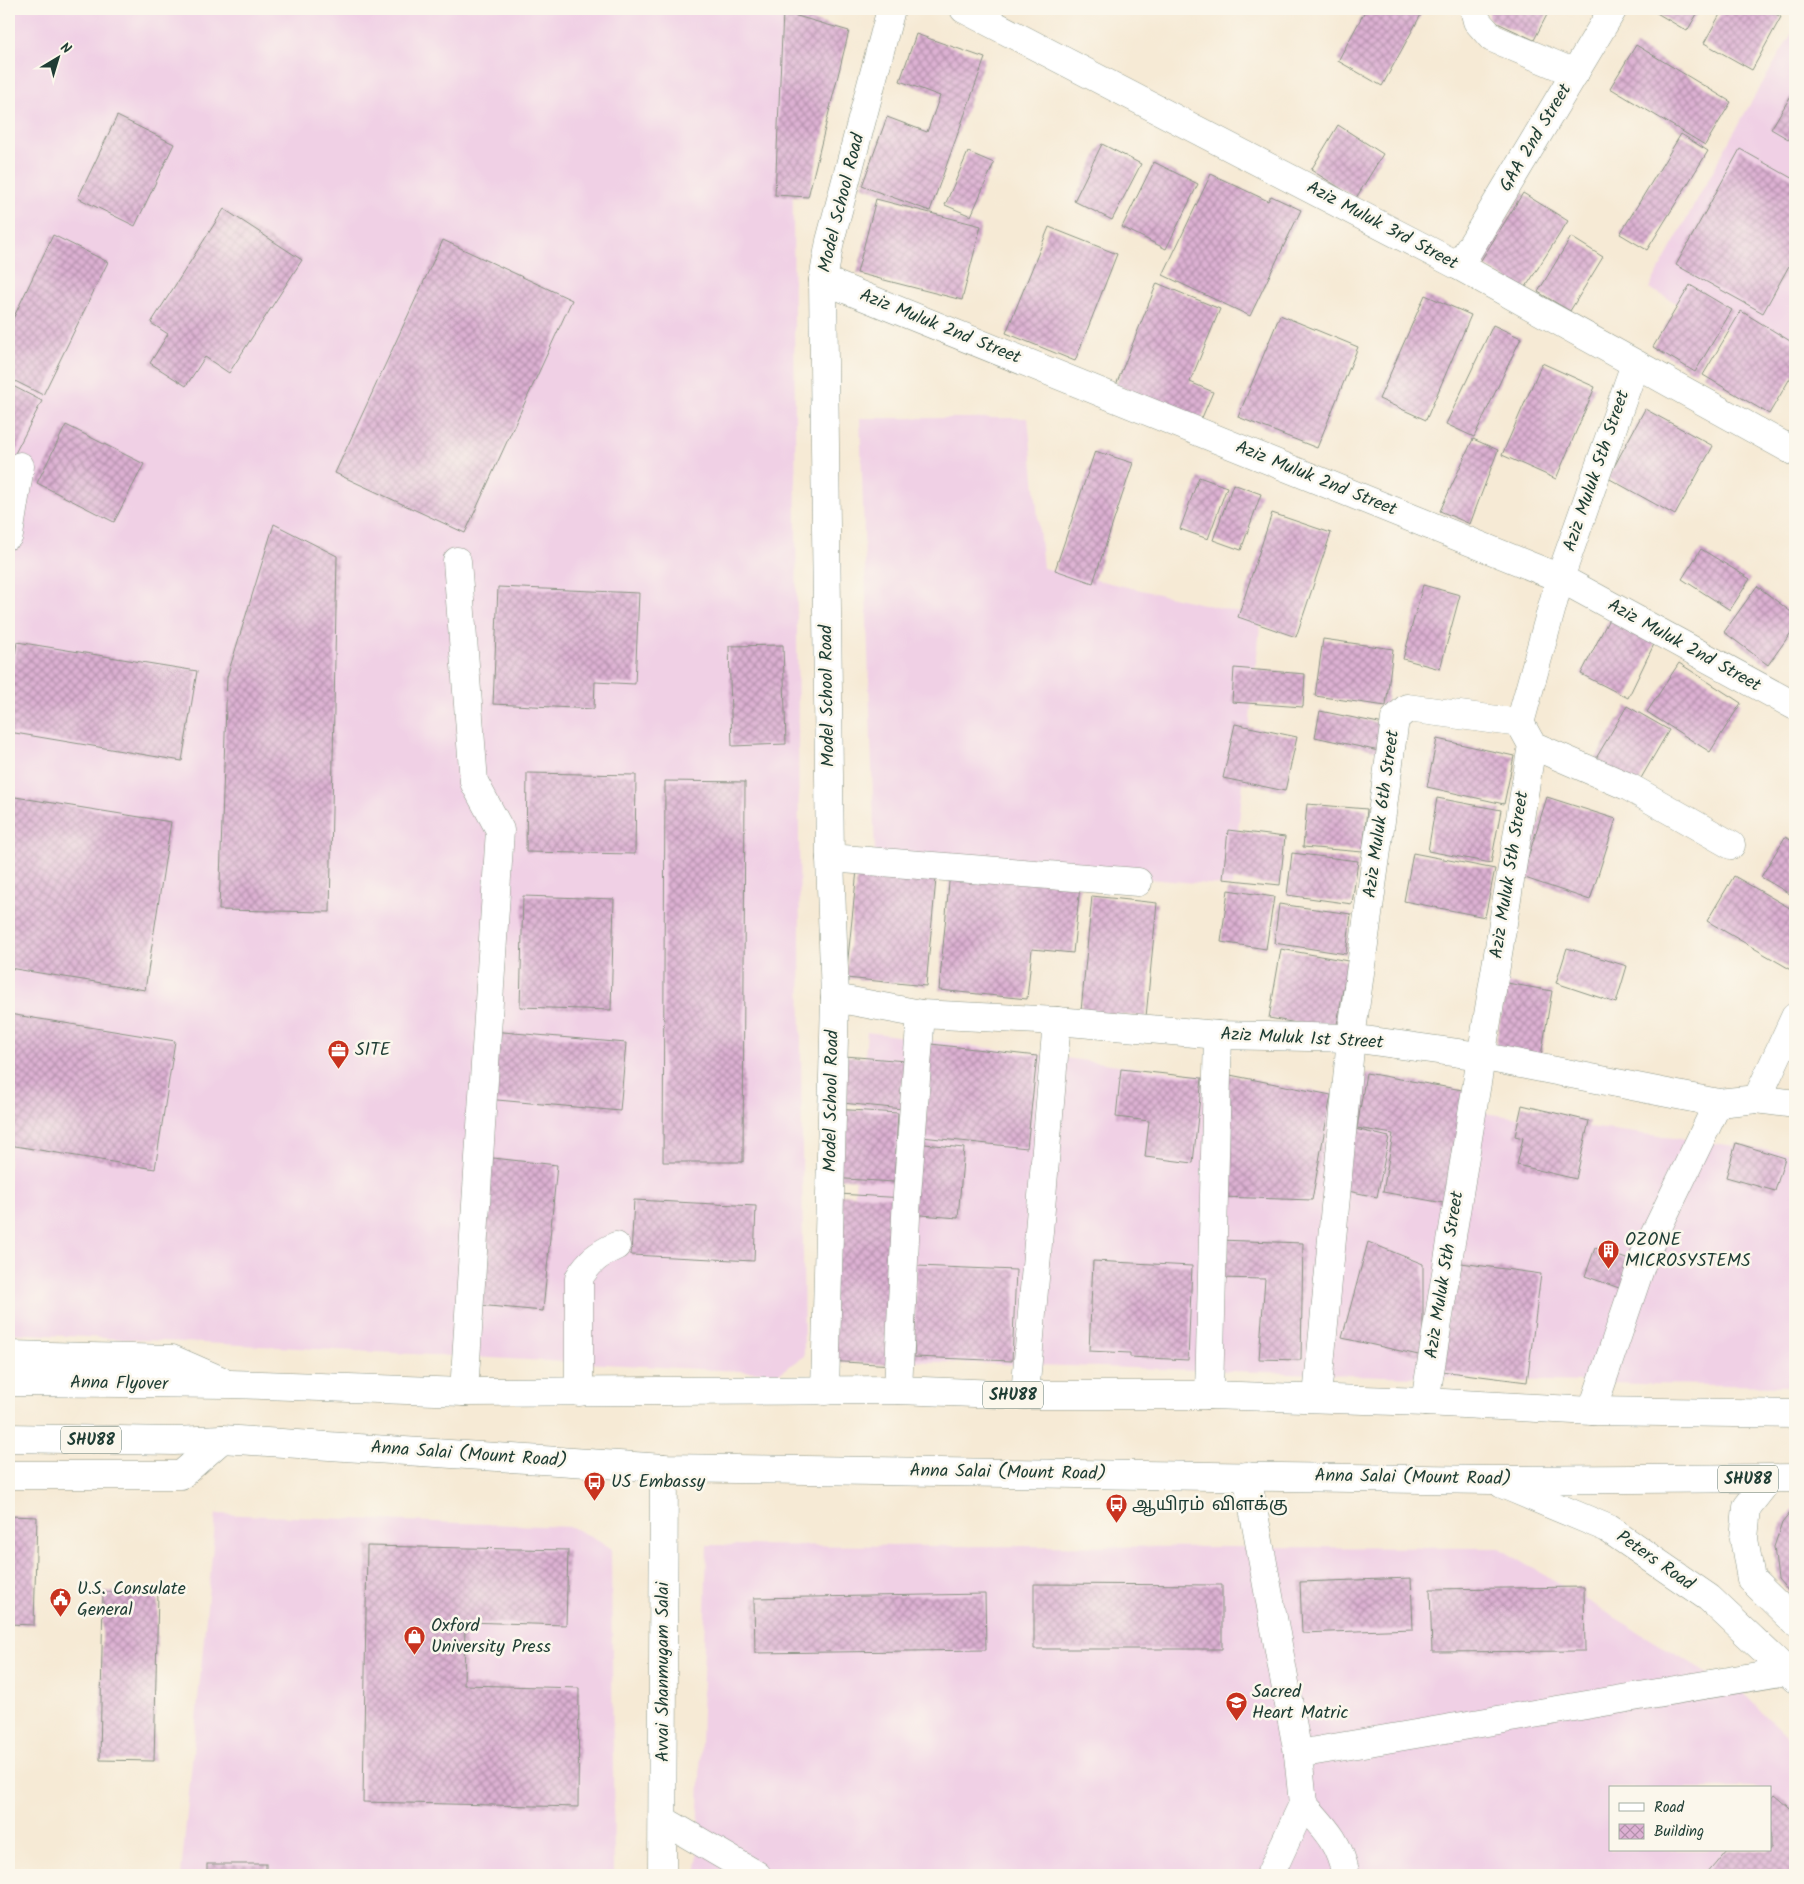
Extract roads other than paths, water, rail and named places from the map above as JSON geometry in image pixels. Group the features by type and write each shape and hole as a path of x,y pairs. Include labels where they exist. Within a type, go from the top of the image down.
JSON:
{"street":[{"name":"Model School Road","path":"825,1391 835,998 830,858 823,280 830,241 891,9"},
{"name":"Aziz Muluk 3rd Street","path":"964,9 1459,266 1795,452"},
{"path":"1474,9 1477,21 1492,38 1575,74"},
{"name":"GAA 2nd Street","path":"1459,266 1613,9"},
{"name":"Aziz Muluk 2nd Street","path":"823,280 1560,578 1795,706"},
{"name":"Aziz Muluk 5th Street","path":"1425,1402 1480,1056 1526,734 1560,578 1635,364"},
{"path":"9,535 20,466"},
{"path":"457,561 474,782 500,830 464,1392"},
{"name":"Aziz Muluk 6th Street","path":"1351,1038 1395,720 1407,708 1526,734"},
{"path":"1526,734 1629,787 1731,845"},
{"path":"830,858 1138,882"},
{"name":"Aziz Muluk 1st Street","path":"835,998 921,1014 1057,1020 1218,1035 1351,1038 1480,1056 1718,1104 1757,1099 1795,1104"},
{"path":"898,1390 907,1194 921,1014"},
{"path":"1757,1099 1795,1017"},
{"path":"1025,1395 1057,1020"},
{"path":"1209,1395 1218,1035"},
{"path":"1317,1397 1351,1038"},
{"path":"1592,1411 1645,1254 1718,1104"},
{"path":"579,1392 579,1278 597,1255 616,1246"},
{"path":"9,1356 172,1359 230,1384"},
{"name":"Anna Flyover","path":"9,1382 230,1384"},
{"name":"SHU88","path":"230,1384 464,1392 898,1390 1025,1395 1317,1397 1592,1411 1795,1414"},
{"name":"SHU88","path":"9,1438 174,1441 222,1439"},
{"path":"9,1475 181,1475 222,1439"},
{"name":"Anna Salai (Mount Road)","path":"222,1439 664,1468 1491,1480 1782,1479"},
{"name":"Avvai Shanmugam Salai","path":"662,1875 664,1468"},
{"path":"1247,1476 1298,1754 1303,1804 1270,1875"},
{"path":"1782,1479 1747,1507 1744,1539 1751,1579 1795,1622"},
{"name":"Peters Road","path":"1491,1480 1607,1528 1709,1598 1791,1675"},
{"path":"1298,1754 1791,1675"},
{"path":"1303,1804 1330,1834 1340,1851 1345,1875"},
{"path":"663,1820 757,1875"}],"place":[{"name":"SITE","path":"339,1069"},
{"name":"OZONE MICROSYSTEMS","path":"1609,1269"},
{"name":"US Embassy","path":"595,1501"},
{"name":"ஆயிரம் விளக்கு","path":"1116,1524"},
{"name":"U.S. Consulate General","path":"61,1618"},
{"name":"Oxford University Press","path":"415,1655"},
{"name":"Sacred Heart Matric","path":"1236,1721"}]}
